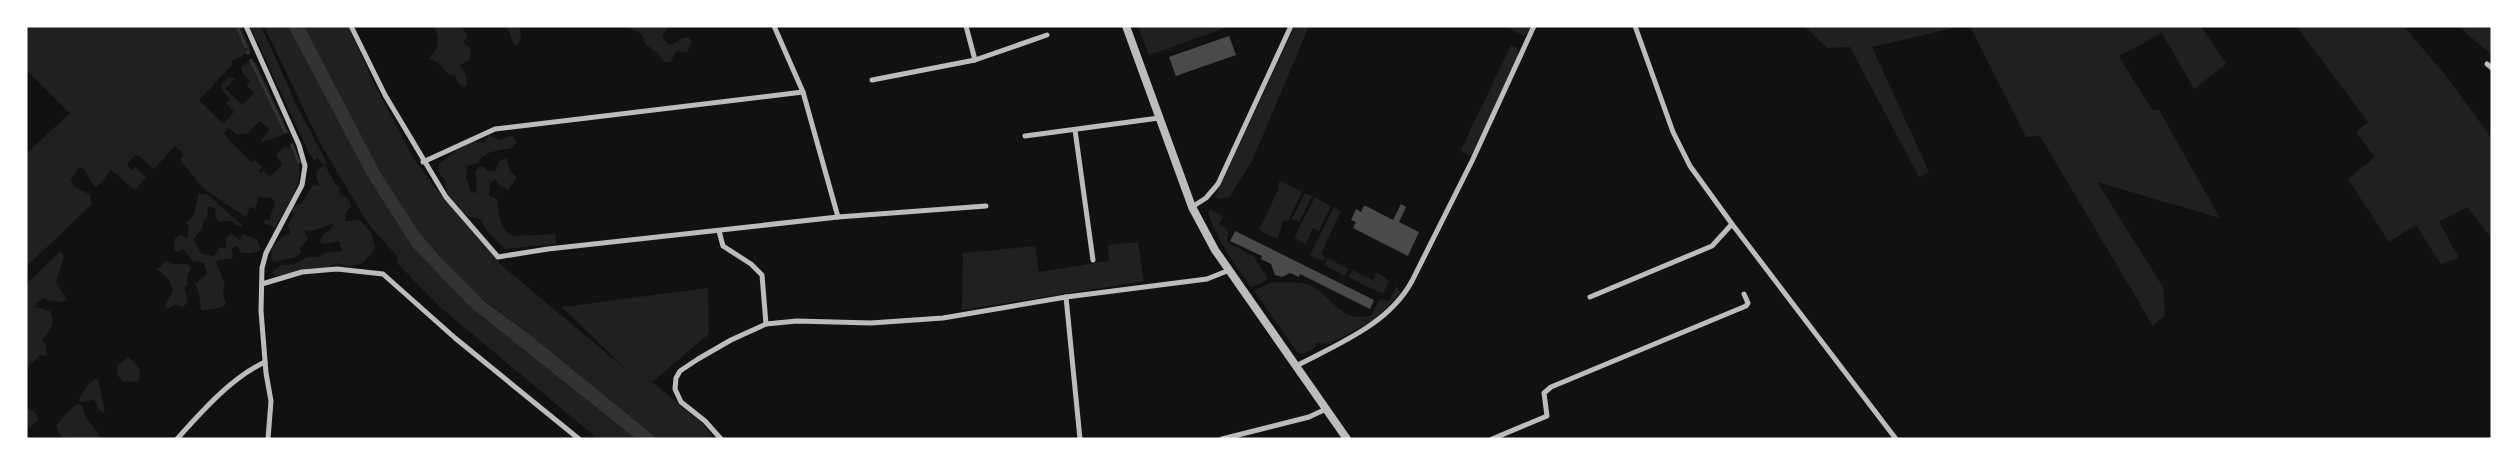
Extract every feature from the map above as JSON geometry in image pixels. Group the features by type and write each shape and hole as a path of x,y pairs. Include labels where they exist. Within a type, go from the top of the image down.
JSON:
{"street":[{"path":"246,26 299,145 305,166 302,185 263,261 261,311 271,404 268,439"},
{"path":"351,26 385,95 423,162 446,197 498,257 548,248 838,217 986,206"},
{"path":"774,26 802,92 838,217"},
{"path":"966,26 975,60"},
{"path":"1126,26 1192,207 1227,271 1347,439"},
{"path":"1192,207 1206,198 1218,184 1291,26"},
{"path":"1296,366 1363,330 1400,300 1412,281 1472,161 1534,26"},
{"path":"1635,26 1673,132 1690,166 1896,439"},
{"path":"872,80 975,60 1047,35"},
{"path":"2487,64 2492,68"},
{"path":"423,162 494,129 802,92"},
{"path":"1025,136 1160,118"},
{"path":"1075,130 1092,260"},
{"path":"1590,297 1712,246 1732,224"},
{"path":"719,231 723,246 751,264 762,275 766,324"},
{"path":"262,284 302,272 337,268 383,274 462,344 579,439"},
{"path":"721,439 705,422 681,402 675,389 676,378 680,371 698,359 731,340 766,324 797,321 871,323 943,318 1066,297 1207,279 1227,271"},
{"path":"1492,439 1547,416 1544,392 1551,387 1746,306 1748,303 1744,294"},
{"path":"1066,297 1080,439"},
{"path":"177,439 204,410 250,369 265,362"},
{"path":"1222,439 1309,417 1326,409"}],"shaded area":[{"path":"26,26 241,26 251,51 231,62 232,65 199,100 223,124 234,112 226,103 230,99 222,90 221,85 229,77 235,79 225,88 242,105 254,93 246,85 250,81 242,72 241,67 249,61 256,63 289,133 263,142 261,140 270,129 259,121 247,134 237,135 229,128 223,133 252,163 255,160 262,167 259,171 261,173 263,171 270,176 283,165 276,155 285,146 290,148 289,144 292,142 297,154 299,176 287,208 275,228 264,223 265,220 269,221 275,202 272,198 259,197 255,209 250,207 246,217 204,189 180,160 184,154 175,146 154,169 138,155 134,156 127,165 132,170 135,167 146,177 135,190 111,170 98,186 94,187 84,169 80,167 71,179 73,185 90,195 91,205 26,267 26,244 29,241 26,239 26,154 70,113 26,70"},
{"path":"250,26 261,26 298,108 327,163 323,166 318,158 314,161 308,151"},
{"path":"264,26 348,26 378,91 413,157 436,189 501,265 629,372 562,307 708,288 709,334 652,382 702,423 714,439 658,439 529,334 477,295 449,285 468,305 636,439 598,439 440,307 398,264 397,256 369,225 320,143"},
{"path":"288,26 304,26 380,172 418,231 439,256 484,301 529,334 658,439 636,439 468,305 412,246 368,177"},
{"path":"434,26 461,26 468,36 463,42 471,49 470,60 460,65 466,74 467,85 464,87 458,83 455,76 448,74 438,63 429,59 437,47 438,37"},
{"path":"507,26 519,26 521,38 518,44 514,45"},
{"path":"625,26 669,26 663,38 670,45 683,38 690,37 691,43 687,53 677,51 670,62 664,62 658,53 645,44 641,33"},
{"path":"1138,26 1231,26 1149,55"},
{"path":"1295,26 1309,26 1252,161 1230,196 1221,199 1215,197"},
{"path":"1504,26 1532,26 1530,31 1523,36"},
{"path":"1804,26 1963,26 1872,47 1929,172 1919,177 1850,47 1827,48"},
{"path":"1970,26 2201,26 2226,64 2194,89 2162,33 2119,56 2152,110 2159,110 2220,218 2097,182 2163,287 2165,315 2153,326 2040,136 2026,137"},
{"path":"2296,26 2407,26 2405,28 2447,77 2492,139 2492,239 2467,207 2439,222 2459,258 2441,264 2416,225 2389,242 2348,179 2375,157 2356,132 2368,122"},
{"path":"2458,26 2492,26 2492,55"},
{"path":"1511,45 1517,48 1519,58 1470,157 1461,150"},
{"path":"489,135 499,140 512,136 517,142 512,148 488,153 478,163 467,166 466,177 471,192 476,193 477,179 475,173 479,167 482,166 488,171 495,171 499,161 506,158 511,172 517,177 508,190 501,187 495,179 490,184 489,196 497,199 502,225 513,236 555,234 556,244 505,249 491,235 480,219 470,217 456,208 448,195 444,180 438,171 439,164 460,147 471,142 483,143"},
{"path":"323,166 326,167 339,187 340,194 349,200 351,207 345,214 346,221 360,220 372,234 375,249 363,263 350,267 336,263 324,270 310,268 284,276 274,275 272,272 281,265 295,264 308,257 319,257 325,253 342,251 339,241 324,244 320,242 322,236 332,228 334,223 315,230 304,231 308,240 300,247 301,253 298,255 274,263 271,254 274,245 290,233 288,225 293,216 291,208 302,203 313,185 320,186 316,177 317,170"},
{"path":"1280,181 1302,192 1288,221 1284,220 1277,239 1259,230 1279,188 1277,187"},
{"path":"205,192 243,226 237,226 231,221 220,222 216,218 215,208 208,206 207,220 204,220 202,228 193,240 202,254 214,256 219,248 226,247 226,238 231,233 240,240 243,234 257,240 261,249 254,253 245,253 240,252 238,246 235,246 232,248 233,258 219,260 216,263 225,284 223,293 226,304 220,308 201,311 199,294 195,284 207,274 204,263 197,261 194,263 183,249 177,252 174,250 175,238 181,235 187,238 189,228 186,222 194,213 198,193 205,195"},
{"path":"1305,193 1312,196 1299,222 1292,219"},
{"path":"1315,197 1331,206 1319,231 1313,228 1306,244 1294,238"},
{"path":"1334,207 1341,211 1321,254 1325,257 1323,261 1310,255"},
{"path":"1211,210 1232,221 1223,217 1219,224 1228,230 1227,242 1254,257 1268,279 1251,288 1226,251 1216,232 1208,211"},
{"path":"1138,242 1144,281 962,310 963,253 1035,246 1039,272 1109,261 1108,245"},
{"path":"61,251 64,257 56,282 67,300 58,303 56,300 49,301 44,298 36,303 36,307 50,311 52,325 42,341 46,345 47,356 40,355 26,369 26,284"},
{"path":"1327,258 1349,269 1345,276 1324,265"},
{"path":"166,261 172,264 187,264 191,268 187,275 187,286 184,286 188,303 182,307 176,304 167,309 165,306 173,290 169,280 157,269"},
{"path":"1352,270 1373,280 1377,272 1389,281 1383,294 1348,277"},
{"path":"1272,282 1299,282 1307,284 1323,294 1344,312 1352,316 1361,317 1371,315 1380,299 1389,301 1396,286 1401,293 1373,321 1329,344 1317,343 1313,349 1303,354 1298,353 1254,291"},
{"path":"129,357 140,370 139,381 123,382 118,376 117,366"},
{"path":"98,379 99,382 105,413 100,411 94,400 80,402 79,399 89,384"},
{"path":"79,404 101,439 70,439 69,437 62,439 56,426 63,417"},
{"path":"26,407 36,413 38,420 28,429 27,439"}],"building":[{"path":"1229,36 1236,55 1176,76 1169,57"},
{"path":"1401,204 1406,207 1399,222 1419,232 1408,256 1353,228 1356,222 1351,220 1356,209 1361,212 1364,206 1366,206 1393,220"},
{"path":"1235,231 1374,300 1370,309 1300,274 1299,277 1290,273 1282,277 1275,275 1271,264 1261,259 1262,256 1230,241"}],"waterway":[{"path":"238,28 246,47"},
{"path":"251,60 285,131"},
{"path":"292,145 299,162"}]}
